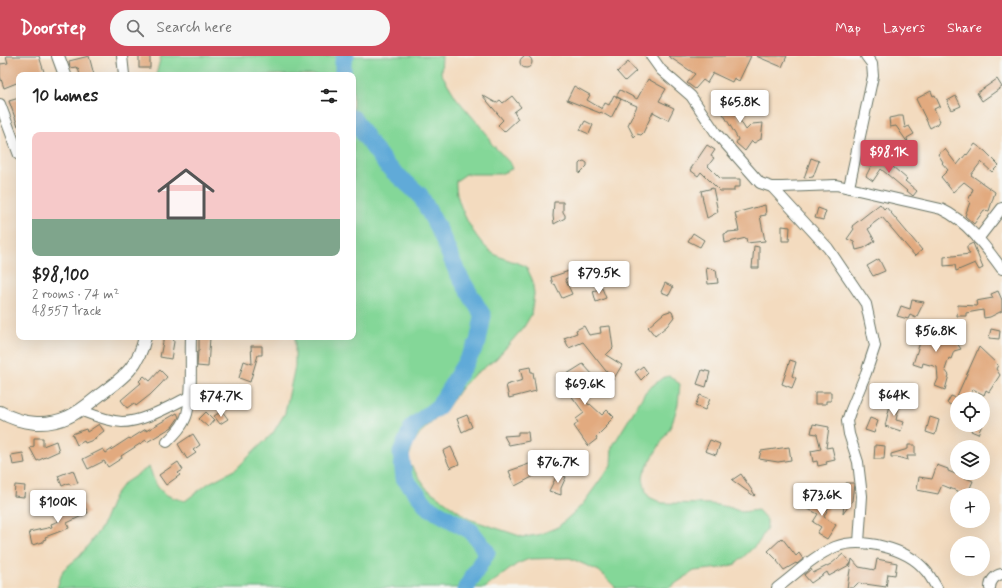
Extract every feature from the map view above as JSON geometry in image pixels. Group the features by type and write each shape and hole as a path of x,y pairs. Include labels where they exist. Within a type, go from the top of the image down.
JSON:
{"street":[{"path":"58,56 64,72"},
{"path":"122,56 124,72"},
{"path":"651,56 661,70 691,96 716,133 756,179 765,185 772,187 822,184 836,185 941,209 950,213 969,228 1002,269"},
{"path":"849,187 873,76 872,64 866,56"},
{"path":"0,104 16,147"},
{"path":"772,187 828,248 866,304 875,346 873,356 847,421 849,434 858,462 862,496 859,543"},
{"path":"978,239 1002,208"},
{"path":"0,412 24,422 37,423 61,420 80,410 130,371 140,355 144,340"},
{"path":"168,442 182,424 186,414 189,397 191,340"},
{"path":"80,410 102,418 123,422 143,417 189,397"},
{"path":"777,588 815,558 825,552 849,543 884,547 903,553 915,560 925,569 937,588"},
{"path":"990,588 990,583 994,578 998,574 1002,574"}],"green space":[{"path":"161,56 442,56 441,73 457,99 487,134 491,143 510,163 512,169 500,174 466,174 456,181 456,190 462,210 474,232 487,249 498,256 526,266 532,279 534,294 531,315 524,327 496,359 474,375 461,388 446,410 420,433 413,444 409,457 410,464 426,488 469,519 523,537 538,535 558,527 582,505 611,465 612,447 646,391 662,378 669,376 680,384 678,404 672,424 644,472 643,478 646,492 649,497 662,503 711,504 728,507 742,512 758,510 767,520 767,527 759,542 736,564 721,568 694,571 669,588 616,588 599,571 570,558 529,559 517,564 485,588 57,588 63,570 80,556 101,528 114,496 123,484 149,467 158,487 164,493 185,501 209,483 236,469 273,433 285,413 295,366 295,340 356,340 356,72 157,72"}],"building":[{"path":"6,56 39,56 44,72 16,72 16,83 4,88 0,76 0,64 8,63"},
{"path":"89,56 93,72 79,72 76,67 70,68 69,61"},
{"path":"139,56 150,56 150,68 139,68"},
{"path":"526,56 530,58 532,62 530,66 526,68 522,66 520,62 522,58"},
{"path":"668,56 751,56 739,81 734,78 732,82 713,73 707,83 703,80 695,89 687,83 695,74"},
{"path":"756,56 787,56 782,67"},
{"path":"628,62 636,71 625,81 617,72"},
{"path":"648,79 666,89 659,101 674,108 668,120 653,112 643,133 641,135 637,134 634,137 628,125 637,106 616,97 620,90 637,99"},
{"path":"997,79 1002,87 982,101 977,93"},
{"path":"574,86 590,95 587,100 602,109 605,103 609,105 614,95 621,99 611,118 601,112 600,113 567,100"},
{"path":"931,91 933,96 935,95 940,106 934,109 940,121 930,128 916,99"},
{"path":"482,95 496,103 500,100 503,103 512,96 521,107 514,112 518,119 504,132 498,125 503,120"},
{"path":"722,95 729,99 739,101 736,114 746,130 752,124 763,123 761,139 754,143 752,141 745,151 736,143 738,139 721,110 716,108"},
{"path":"956,96 961,106 952,110 947,101"},
{"path":"16,99 16,120 9,101"},
{"path":"903,116 905,128 909,126 914,134 907,138 908,143 896,126 890,127 889,118"},
{"path":"585,121 593,125 589,134 580,130"},
{"path":"975,144 985,151 999,165 992,172 981,162 971,175 995,192 989,211 984,210 974,224 965,216 970,202 968,201 973,189 964,182 953,192 941,177 948,170 942,163 943,162 938,154 945,149 957,165"},
{"path":"707,145 715,150 711,156 714,158 708,166 721,179 740,179 740,187 734,187 734,191 720,191 701,172 698,176 690,170"},
{"path":"879,155 907,179 905,181 917,191 913,196 881,169 873,181 866,176 873,162"},
{"path":"811,158 819,161 813,177 804,178"},
{"path":"584,161 587,163 587,166 579,174 579,164"},
{"path":"713,188 718,212 707,218 701,191"},
{"path":"554,202 563,202 563,212 565,218 554,224 553,216"},
{"path":"880,204 884,209 886,207 922,250 915,256 882,217 868,229 875,241 864,248 856,250 854,242 847,239 854,229 852,226"},
{"path":"765,205 766,215 760,216 765,241 747,243 746,238 725,243 724,234 739,231 735,213"},
{"path":"818,208 826,211 823,220 815,218"},
{"path":"782,226 790,227 789,241 782,241"},
{"path":"693,233 704,240 700,247 688,241"},
{"path":"973,243 983,268 979,270 975,263 956,271 955,265 944,266 944,257 970,254 967,246"},
{"path":"754,246 759,247 759,268 752,268"},
{"path":"879,259 885,271 873,276 867,266"},
{"path":"706,267 716,270 718,283 708,284"},
{"path":"572,270 574,275 565,279 572,294 562,298 555,284 553,285 551,277"},
{"path":"665,283 673,287 669,295 661,292"},
{"path":"602,288 606,298 596,302 593,291"},
{"path":"998,291 1002,300 1002,311 990,317 984,318 983,310 966,313 966,316 957,316 958,305 977,306 976,301 993,298 991,294"},
{"path":"912,300 924,302 916,318 910,315 908,319 897,316 901,306 910,309"},
{"path":"670,311 674,317 667,326 655,336 648,327 664,313"},
{"path":"926,324 935,327 934,329 954,339 961,349 954,351 951,359 949,358 945,370 949,375 945,390 935,386 938,379 937,367 923,363 922,367 913,364"},
{"path":"584,326 589,335 601,333 600,327 610,326 613,348 606,355 622,365 613,380 583,342 569,348 564,338 577,333 576,330"},
{"path":"991,329 1000,331 999,339 989,338"},
{"path":"163,340 174,340 171,359 160,357"},
{"path":"199,340 210,340 208,367 197,366"},
{"path":"251,346 262,346 262,355 258,355 250,382 239,378 244,361 252,364"},
{"path":"979,347 998,365 996,369 1000,375 989,392 986,390 985,392 978,392 973,389 972,392 959,392"},
{"path":"790,360 796,362 792,376 796,378 792,388 782,384"},
{"path":"583,364 593,375 579,385 581,387 577,389 589,405 590,404 602,415 607,410 614,417 596,437 597,439 588,446 574,426 578,423 576,419 584,413 559,379"},
{"path":"643,366 648,373 641,380 635,372"},
{"path":"530,367 531,372 533,372 536,391 509,398 506,385 523,380 520,369"},
{"path":"160,370 167,377 161,384 136,406 134,403 127,408 121,400 141,383 139,381 144,376 150,381"},
{"path":"702,370 710,372 706,387 697,384"},
{"path":"235,388 244,394 236,407 227,401"},
{"path":"815,392 831,392 831,401 826,401 826,404 815,404"},
{"path":"700,395 710,399 705,410 695,406"},
{"path":"950,398 950,404 947,403"},
{"path":"891,401 900,403 896,420 904,422 901,431 885,426"},
{"path":"222,411 228,419 220,424 214,416"},
{"path":"206,412 214,420 208,427 199,419"},
{"path":"177,413 179,417 172,427 147,442 146,440 121,456 122,458 108,467 104,461 88,469 83,459 103,449 106,453 129,438 130,439 146,429 146,431"},
{"path":"467,415 472,427 462,432 457,419"},
{"path":"930,417 939,420 935,435 926,432"},
{"path":"870,418 878,421 874,433 865,430"},
{"path":"99,424 104,431 95,438 96,439 85,443 84,441 77,445 72,434 86,429 87,432"},
{"path":"813,424 829,427 826,448 832,447 835,460 826,462 827,464 818,466 817,461 813,462 811,451 821,449 817,434 811,433"},
{"path":"518,432 528,432 529,441 509,445 504,436 518,435"},
{"path":"193,434 200,445 193,450 196,453 187,459 178,444"},
{"path":"34,438 43,438 43,446 56,441 59,451 37,461 30,448 34,446"},
{"path":"710,440 720,444 716,455 705,451"},
{"path":"875,445 885,446 884,459 874,459"},
{"path":"908,445 915,445 915,456 907,456 908,460 891,457 891,454 908,449"},
{"path":"451,447 459,464 450,468 443,451"},
{"path":"789,447 791,460 778,462 759,459 761,451"},
{"path":"23,453 25,463 13,465 11,455"},
{"path":"178,462 183,470 178,473 180,475 166,485 159,475"},
{"path":"532,463 538,474 515,486 509,471"},
{"path":"937,465 948,469 950,472 950,480 973,481 970,488 950,488 942,485 938,494 917,490 919,477 932,479"},
{"path":"73,470 78,483 70,485 69,483 62,486 58,476"},
{"path":"558,473 566,477 561,488 561,495 549,491"},
{"path":"741,474 755,495 754,496 732,480"},
{"path":"846,483 854,483 852,501 843,514"},
{"path":"15,485 25,486 24,497 14,496"},
{"path":"814,492 815,503 823,506 827,500 831,502 824,517 836,525 827,539 817,533 821,527 813,522 818,514 806,508"},
{"path":"83,503 88,513 67,523 69,528 45,537 46,539 43,540 43,542 32,545 29,532 52,527 51,524 59,521 57,514 64,513"},
{"path":"782,538 796,556 799,553 803,559 797,564 796,563 784,570 778,561 768,551"},
{"path":"843,554 851,564 829,576 827,572 811,583 804,575 811,569 813,573 831,564"},
{"path":"852,559 859,567 875,570 877,559 897,563 895,575 888,574 886,587 858,583 853,588 847,588"}],"waterway":[{"path":"343,72 343,61 346,56"},
{"path":"356,122 387,166 420,195 440,232 457,272 483,316 478,342 439,406 412,427 401,453 404,478 428,507 471,531 487,552 466,588"}]}
